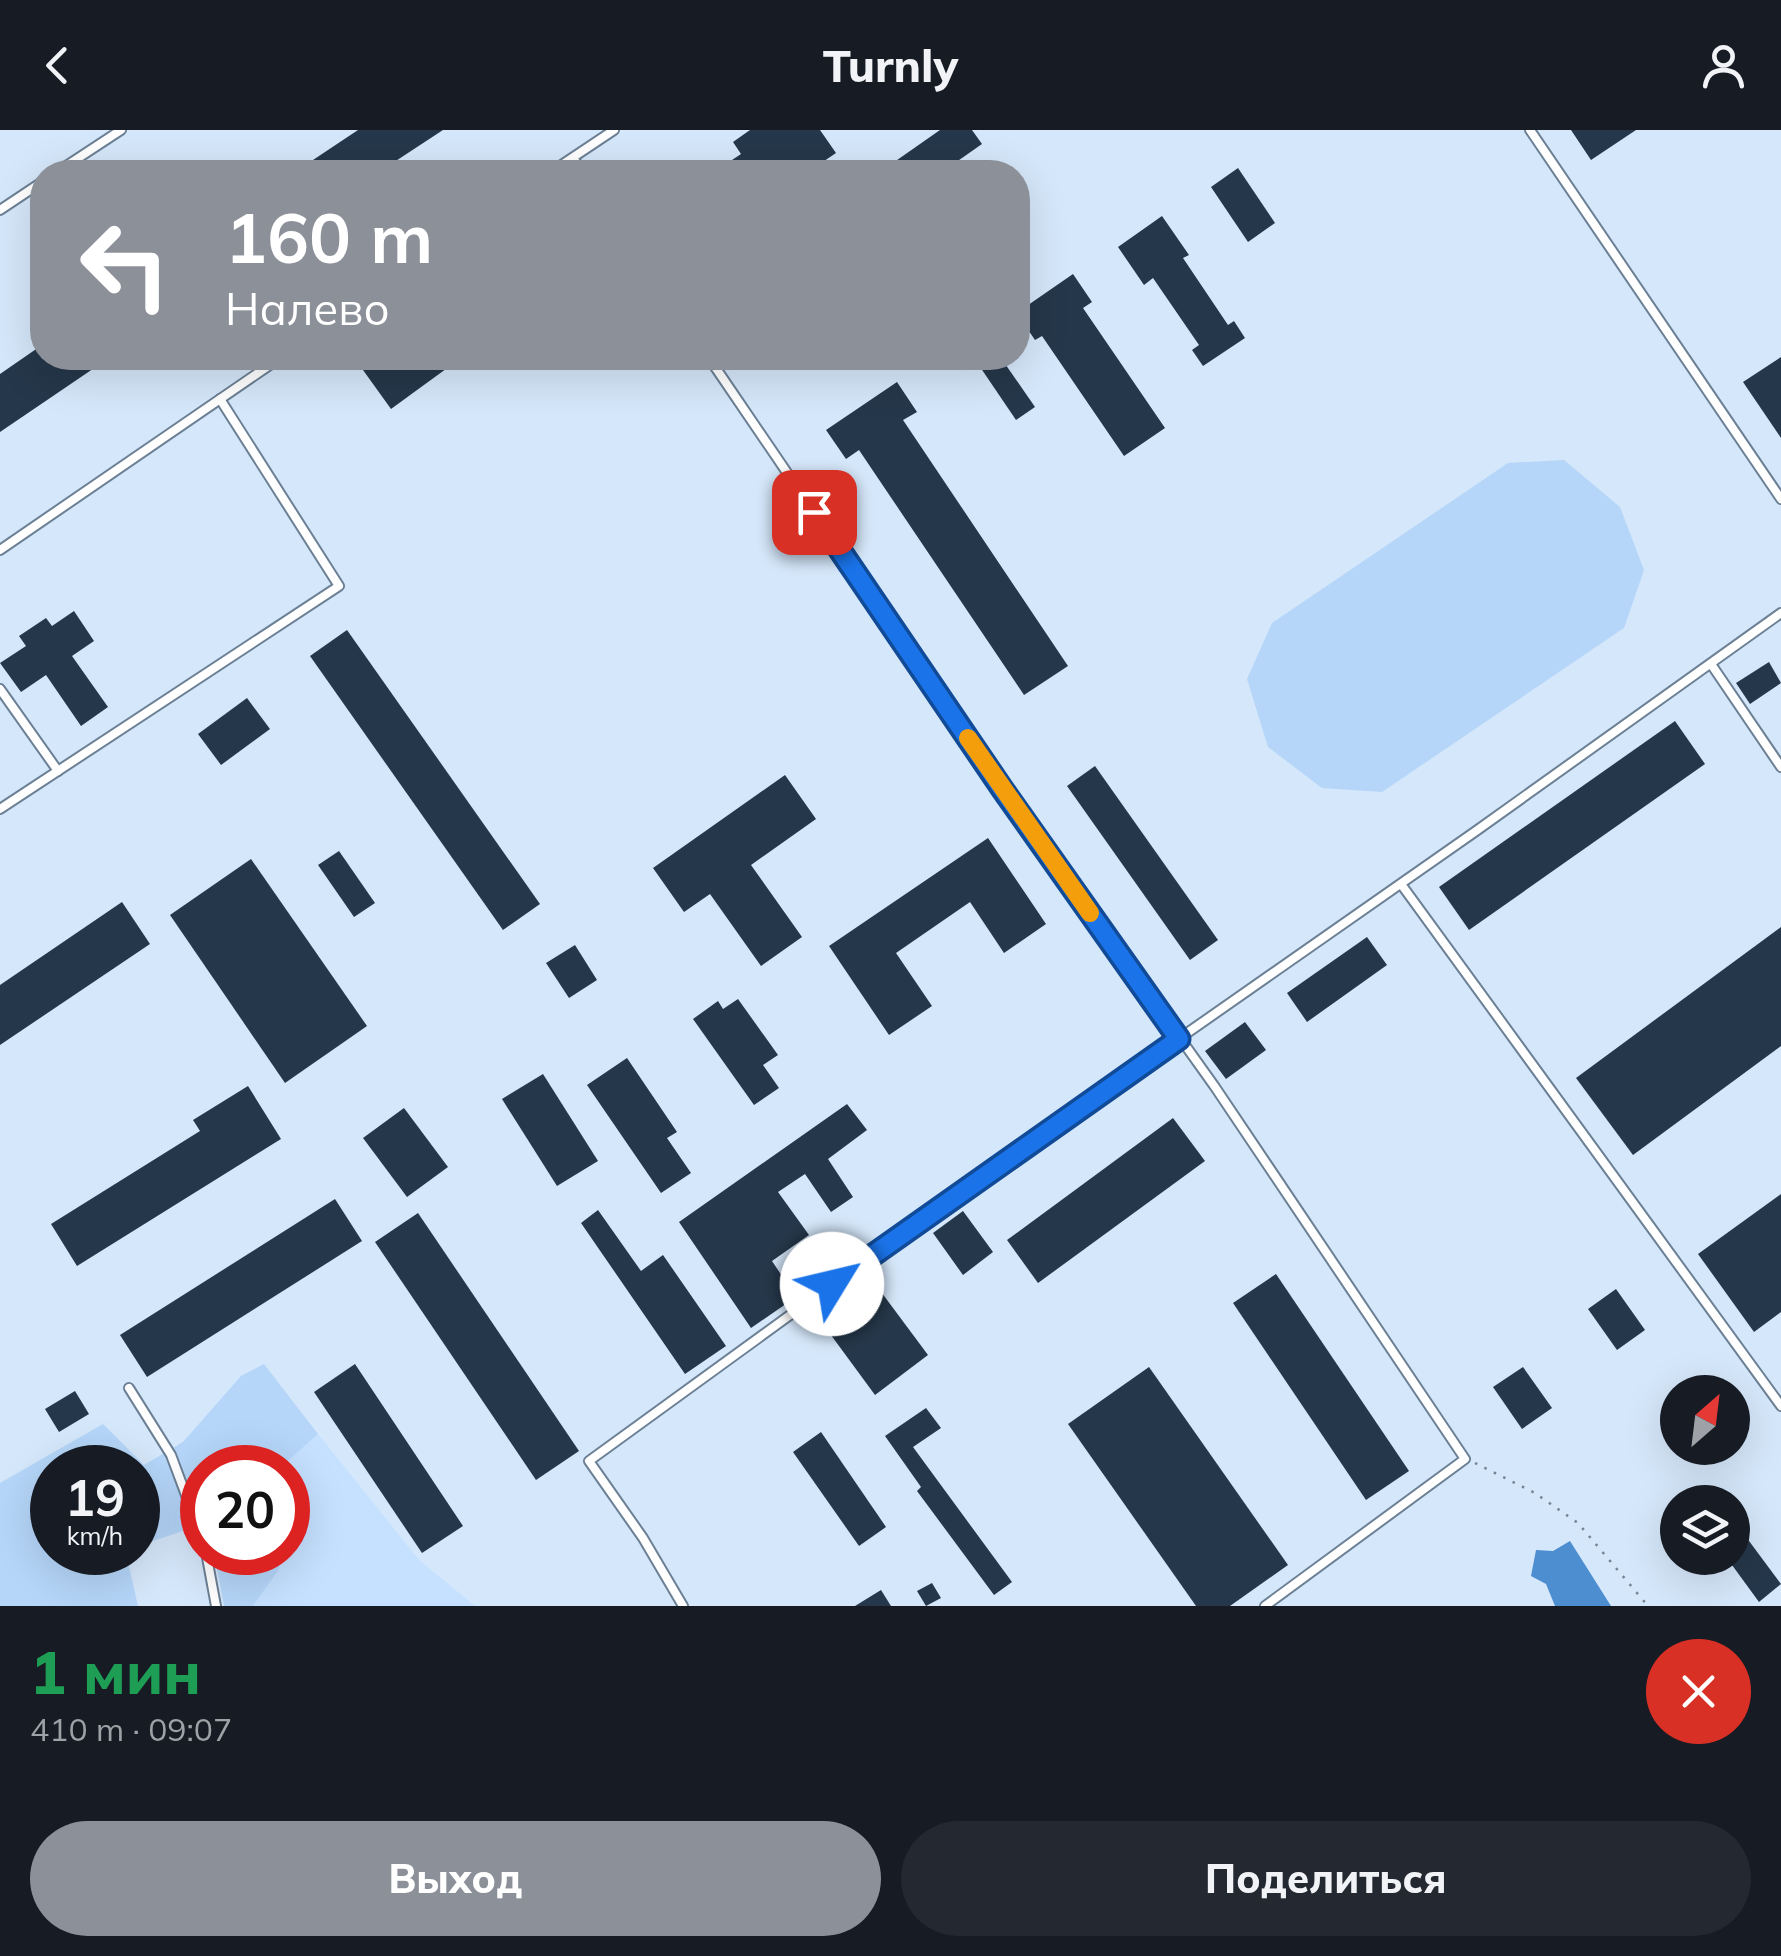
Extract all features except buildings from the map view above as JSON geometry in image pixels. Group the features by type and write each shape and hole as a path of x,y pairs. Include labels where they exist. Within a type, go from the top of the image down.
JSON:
{"lane":[{"path":"75,160 121,130"},
{"path":"570,160 614,130"},
{"path":"1530,130 1781,499"},
{"path":"0,210 30,190"},
{"path":"0,550 262,370"},
{"path":"717,370 1466,1459 1265,1606"},
{"path":"0,809 339,586 220,399"},
{"path":"683,1606 643,1538 589,1461 954,1196 1402,884 1781,613"},
{"path":"1711,664 1781,767"},
{"path":"0,689 58,771"},
{"path":"1402,884 1781,1406"},
{"path":"130,1388 171,1456 180,1480"},
{"path":"210,1575 216,1606"}],"path":[{"path":"1466,1459 1535,1492 1578,1523 1648,1606"}],"shaded area":[{"path":"1564,460 1620,507 1644,570 1624,628 1382,792 1322,788 1268,747 1247,679 1272,623 1508,463"},
{"path":"264,1364 318,1434 306,1445 180,1445 180,1532 160,1539 160,1456 183,1442 241,1376"},
{"path":"103,1424 124,1445 66,1445"},
{"path":"318,1434 419,1560 475,1606 253,1606 275,1575 310,1575 310,1445 306,1445"},
{"path":"30,1466 30,1575 131,1575 138,1606 0,1606 0,1483"},
{"path":"218,1575 275,1575 253,1606 224,1606"}],"water":[{"path":"1570,1541 1611,1606 1555,1606 1546,1584 1531,1576 1536,1550 1553,1551"}],"slow traffic":[{"path":"968,738 1090,913"}],"route":[{"path":"814,512 1179,1039 832,1284"}]}
